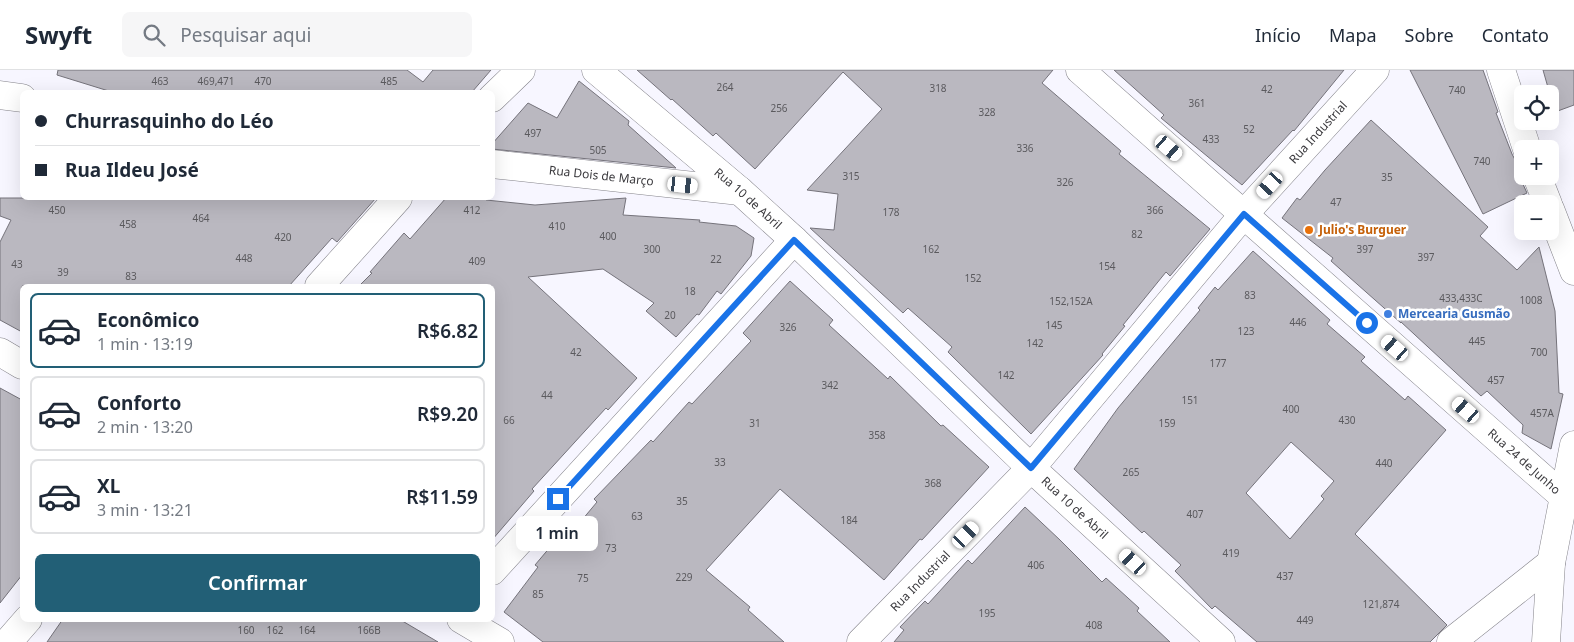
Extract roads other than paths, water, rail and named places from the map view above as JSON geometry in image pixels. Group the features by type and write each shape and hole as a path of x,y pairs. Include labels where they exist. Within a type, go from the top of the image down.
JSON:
{"street":[{"path":"495,95 521,70"},
{"name":"Rua 10 de Abril","path":"596,70 740,191 794,240 1031,468 1221,642"},
{"name":"Rua 24 de Junho","path":"1080,70 1564,497"},
{"name":"Rua Industrial","path":"861,642 1031,468 1244,214 1376,70"},
{"path":"1501,70 1524,140"},
{"path":"0,95 20,98"},
{"name":"Rua Dois de Março","path":"495,164 740,191"},
{"path":"321,284 396,200"},
{"path":"1559,232 1574,271"},
{"path":"495,568 794,240"},
{"path":"0,352 20,364"},
{"path":"1546,642 1551,562 1574,445"},
{"path":"1451,642 1551,562"},
{"path":"8,642 25,622"},
{"path":"466,622 500,642"}],"place":[{"name":"Julio's Burguer","path":"1309,230"},
{"name":"Mercearia Gusmão","path":"1388,314"}]}
